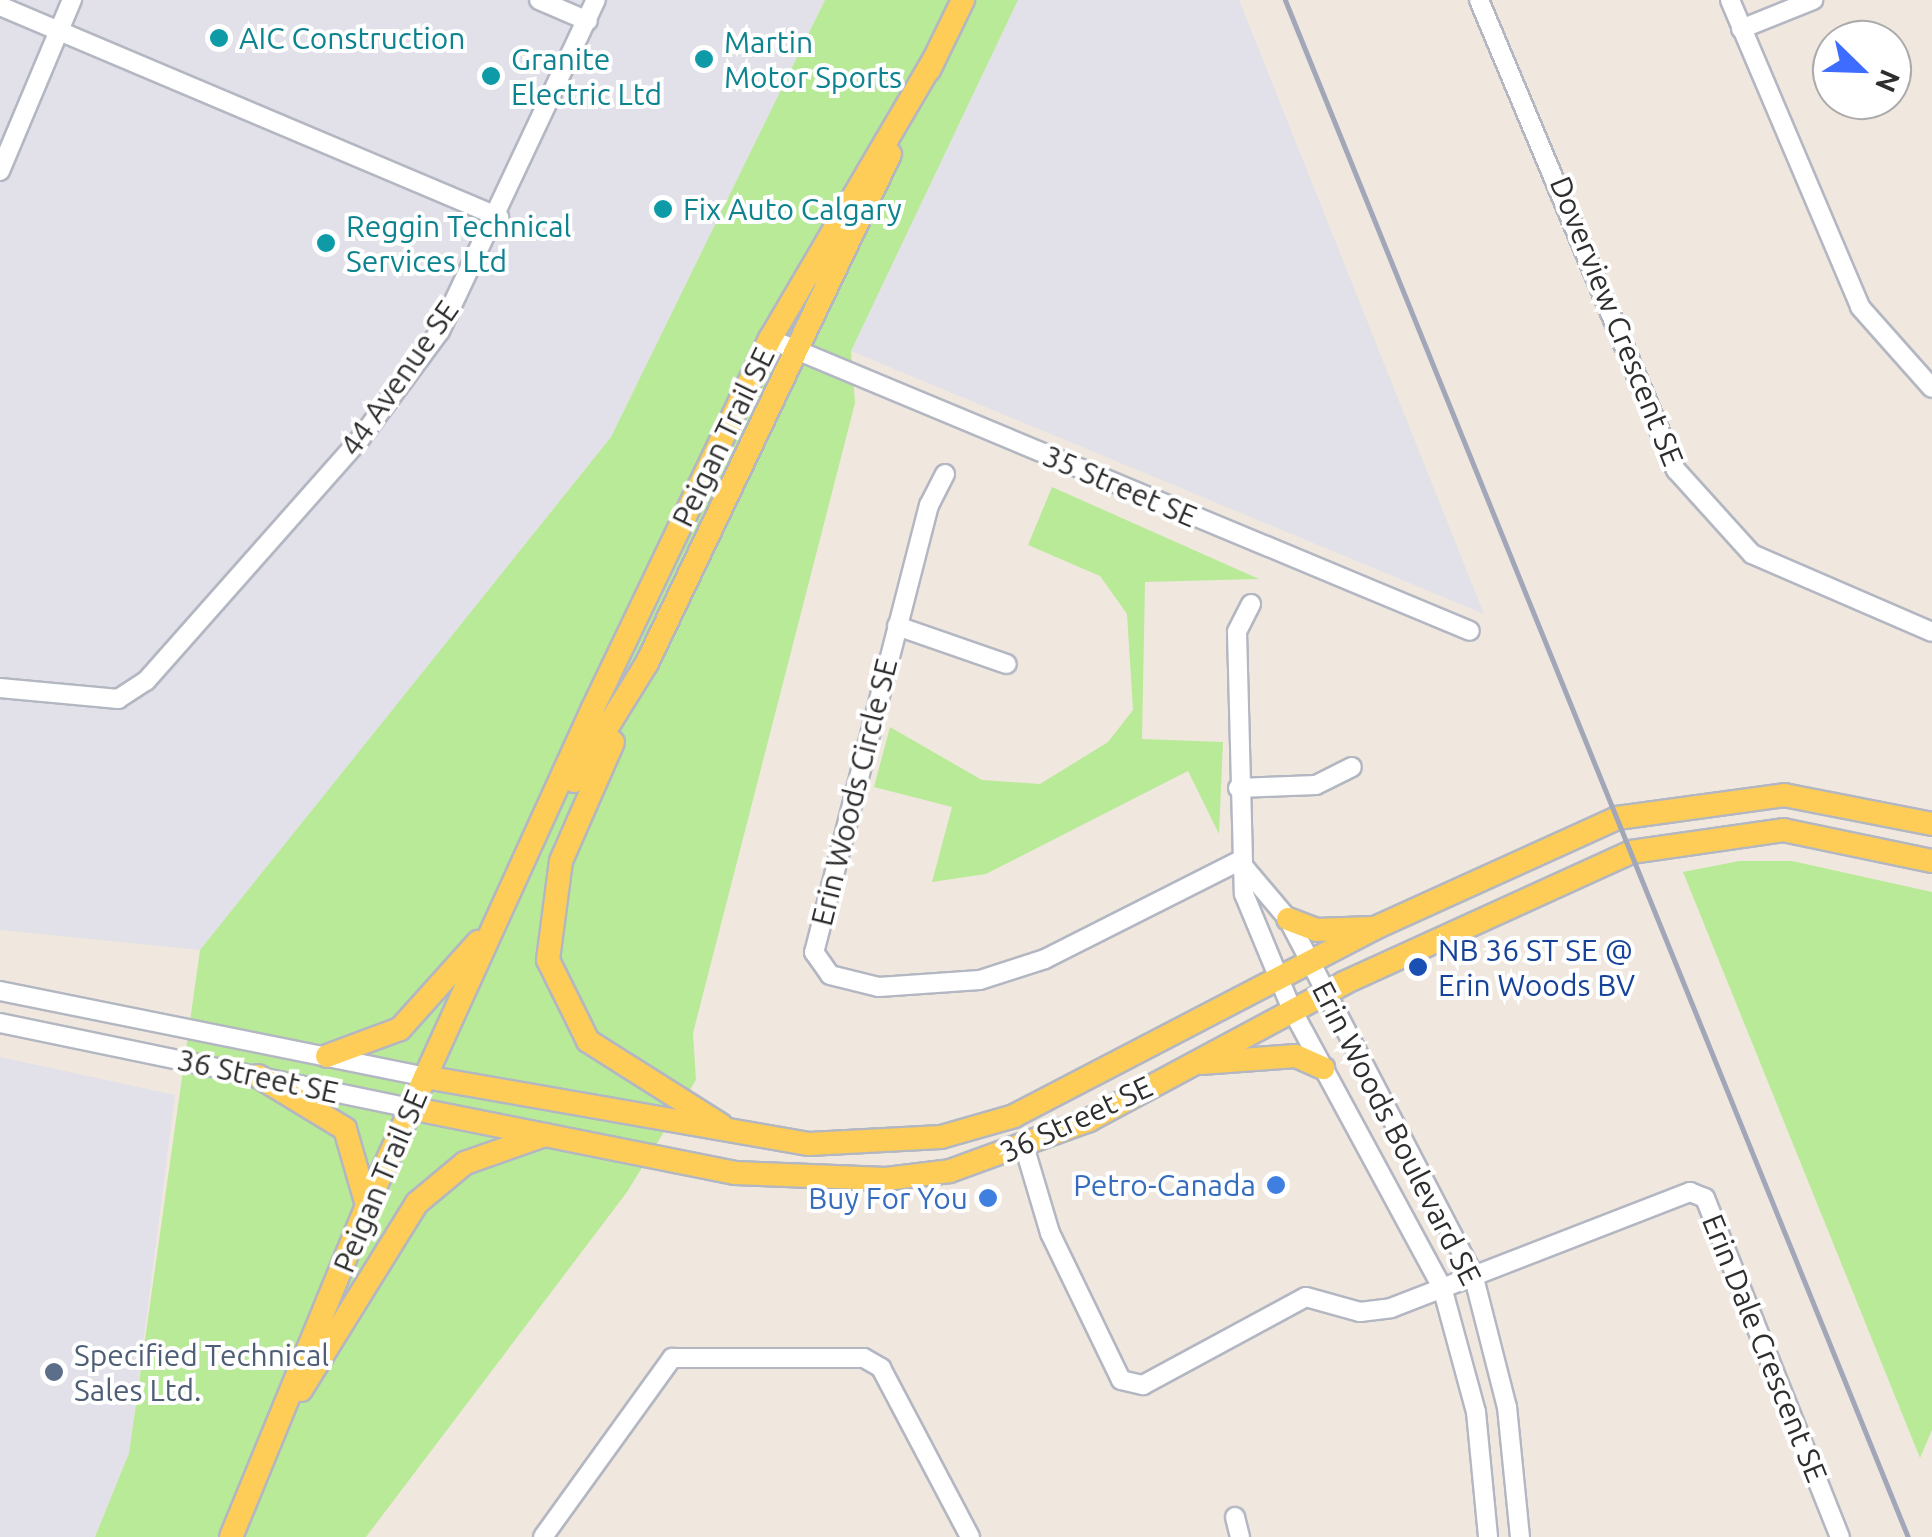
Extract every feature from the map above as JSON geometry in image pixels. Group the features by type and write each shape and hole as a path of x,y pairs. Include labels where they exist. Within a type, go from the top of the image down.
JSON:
{"main road":[{"name":"Peigan Trail SE","path":"543,830 647,663 963,0"},
{"name":"Peigan Trail SE","path":"231,1537 410,1108 770,340 934,58"},
{"path":"647,663 561,862 548,960 588,1041 742,1136"},
{"name":"36 Street SE","path":"425,1077 742,1136 882,1144 978,1126 1312,965 1376,928 1618,818 1688,803 1784,795 1932,824"},
{"name":"36 Street SE","path":"410,1108 685,1165 809,1180 950,1171 1025,1148 1326,993 1582,872 1686,838 1783,830 1932,861"},
{"path":"327,1056 400,1029 508,903"},
{"path":"1288,918 1316,930 1376,928"},
{"path":"1193,1064 1296,1056 1323,1068"},
{"path":"258,1076 345,1129 367,1204"},
{"path":"284,1413 417,1203 465,1163 548,1134"}],"street":[{"path":"0,172 72,0"},
{"path":"539,0 588,21"},
{"name":"44 Avenue SE","path":"0,688 118,699 146,680 360,439 440,330 500,217 596,0"},
{"name":"Doverview Crescent SE","path":"1480,0 1676,470 1752,554 1932,632"},
{"path":"1730,0 1860,307 1932,388"},
{"path":"1741,29 1814,0"},
{"path":"0,6 500,217"},
{"name":"35 Street SE","path":"770,340 1470,632"},
{"name":"Erin Woods Circle SE","path":"945,474 897,626 814,952 830,975 879,987 980,980 1045,958 1239,861"},
{"path":"1251,604 1237,632 1239,861 1278,981"},
{"path":"897,626 1008,664"},
{"path":"1238,788 1316,785 1352,767"},
{"path":"1239,861 1288,918 1312,965"},
{"name":"Erin Woods Boulevard SE","path":"1312,965 1472,1274 1507,1407 1520,1537"},
{"name":"Erin Woods Boulevard SE","path":"1278,981 1442,1287 1476,1412 1488,1537"},
{"name":"36 Street SE","path":"0,991 425,1077"},
{"name":"36 Street SE","path":"0,1023 410,1108"},
{"name":"Erin Dale Crescent SE","path":"1025,1148 1050,1233 1121,1380 1143,1385 1306,1297 1360,1312 1442,1287 1690,1192 1705,1198 1840,1537"},
{"path":"543,1537 672,1358 864,1358 881,1368 970,1537"},
{"path":"1235,1517 1240,1537"}],"shaded area":[{"path":"0,0 825,0 611,437 200,950 0,930"},
{"path":"1018,0 1239,0 1484,614 851,351"},
{"path":"0,1057 175,1095 129,1453 95,1537 0,1537"}],"green space":[{"path":"825,0 1018,0 851,351 855,403 693,1033 696,1080 627,1192 366,1537 95,1537 129,1453 200,950 611,437"},
{"path":"1052,487 1259,579 1145,582 1142,739 1223,742 1219,834 1188,771 986,874 932,882 952,807 874,787 890,727 982,780 1040,784 1108,742 1133,710 1127,614 1100,576 1028,545"},
{"path":"1739,861 1792,861 1932,892 1932,1430 1920,1458 1683,872"}],"railway":[{"path":"1285,0 1908,1537"}],"place":[{"name":"AIC Construction","path":"219,38"},
{"name":"Martin Motor Sports","path":"704,59"},
{"name":"Granite Electric Ltd","path":"491,76"},
{"name":"Fix Auto Calgary","path":"663,209"},
{"name":"Reggin Technical Services Ltd","path":"326,243"},
{"name":"NB 36 ST SE @ Erin Woods BV","path":"1418,967"},
{"name":"Petro-Canada","path":"1276,1185"},
{"name":"Buy For You","path":"988,1198"},
{"name":"Specified Technical Sales Ltd.","path":"54,1372"}]}
